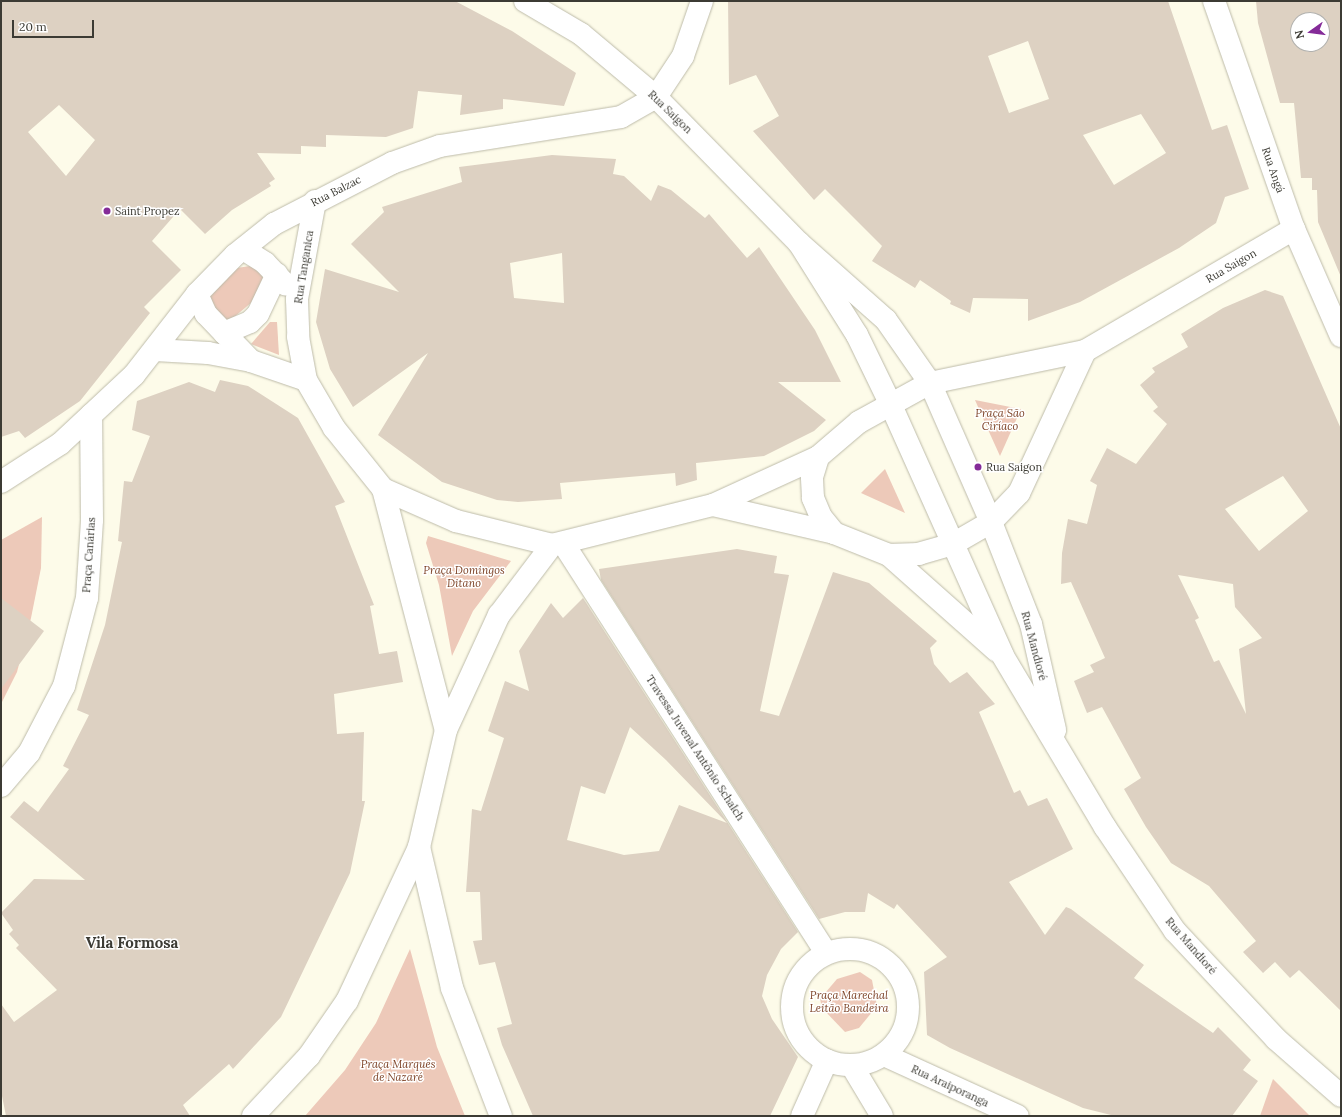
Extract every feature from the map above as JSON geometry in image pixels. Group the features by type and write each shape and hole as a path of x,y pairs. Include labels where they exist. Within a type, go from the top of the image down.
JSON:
{"street":[{"name":"Rua Saigon","path":"525,1 581,34 656,98 799,243 886,320 930,383"},
{"path":"656,98 683,56 702,1"},
{"name":"Rua Angá","path":"1214,1 1294,229 1341,336"},
{"name":"Rua Balzac","path":"91,415 156,350 197,294 243,249 274,224 315,201 392,163 440,146 621,117 656,98"},
{"name":"Rua Tanganica","path":"315,201 297,299 298,337 306,380 334,428 383,490"},
{"name":"Rua Saigon","path":"1085,351 1294,229"},
{"name":"Rua Saigon","path":"799,243 857,335 890,403"},
{"path":"243,249 277,274 297,299"},
{"path":"224,334 250,322 258,314 277,274"},
{"path":"197,294 206,314 251,361"},
{"path":"156,350 208,353 251,361 306,380"},
{"path":"383,490 456,521 558,544 713,506 818,457 859,422 890,403 930,383 1085,351"},
{"path":"889,555 919,554 953,544 991,522 1019,493 1085,351"},
{"path":"930,383 991,522"},
{"path":"890,403 953,544"},
{"path":"1,482 60,444 91,415"},
{"name":"Praça Canárias","path":"1,786 29,753 64,686 87,598 92,520 91,415"},
{"path":"818,457 812,477 813,498 821,517 834,532"},
{"path":"383,490 446,730"},
{"path":"713,506 834,532 889,555 1003,656"},
{"name":"Rua Mandioré","path":"991,522 1031,624 1059,750"},
{"path":"253,1116 310,1056 347,1001 419,847 446,730 499,615 558,544"},
{"name":"Travessa Juvenal Antônio Schalch","path":"558,544 826,953"},
{"name":"Rua Mandioré","path":"953,544 1003,656 1105,827 1175,931 1276,1039 1341,1096"},
{"path":"419,847 452,988 501,1116"},
{"path":"860,948 891,964 901,977 908,994 906,1022 896,1043 884,1055 852,1066 827,1060 804,1041 792,1014 796,985 803,972 826,953 860,948"},
{"name":"Rua Araiporanga","path":"884,1055 1018,1116"},
{"path":"802,1116 827,1060"},
{"path":"852,1066 882,1116"}],"green space":[{"path":"250,266 260,271 264,280 258,297 227,323 204,303 237,268"},
{"path":"270,322 277,322 279,355 251,344"},
{"name":"Praça São Ciríaco","path":"975,400 1021,409 1000,456 990,434"},
{"path":"885,469 905,513 861,493"},
{"path":"42,517 41,568 31,618 17,672 1,704 1,540"},
{"name":"Praça Domingos Ditano","path":"428,536 511,561 473,611 452,656 439,585 426,543"},
{"name":"Praça Marquês de Nazaré","path":"410,949 437,1047 465,1116 305,1116 345,1070 376,1023"},
{"name":"Praça Marechal Leitão Bandeira","path":"860,972 872,980 877,1006 859,1028 845,1032 822,1008 820,999 837,979"},
{"path":"1273,1079 1310,1116 1260,1116"}],"building":[{"path":"1,1 455,1 512,31 576,73 564,106 503,99 503,109 460,115 462,95 418,91 413,128 386,137 326,135 326,147 301,146 301,154 257,153 275,179 269,183 271,186 232,210 205,234 180,209 152,241 181,270 144,307 150,313 80,401 25,438 19,431 1,437","holes":["59,105 95,140 66,176 28,132"]},
{"path":"728,1 1168,1 1212,130 1227,125 1249,189 1225,197 1216,223 1179,248 1080,302 1028,321 1028,299 973,298 970,313 950,304 951,301 920,280 915,288 872,261 882,246 825,189 814,200 753,131 779,116 756,75 729,85","holes":["1028,41 1049,99 1009,113 988,56","1141,114 1166,153 1114,185 1083,135"]},
{"path":"1256,1 1341,1 1341,277 1318,222 1317,190 1312,190 1312,178 1301,178 1294,103 1280,103 1258,23"},
{"path":"552,155 616,159 613,174 624,176 651,201 658,185 671,190 705,218 709,214 747,258 759,247 815,330 841,382 778,382 826,420 814,431 764,456 696,463 697,480 676,486 675,473 560,483 562,499 518,502 497,500 442,482 378,435 428,353 353,407 330,369 316,322 325,269 399,292 351,244 384,212 382,207 462,182 459,167","holes":["562,253 564,303 514,298 510,263"]},
{"path":"1265,290 1283,296 1341,429 1341,1011 1299,970 1290,978 1275,962 1263,973 1243,952 1256,941 1209,886 1171,863 1146,827 1124,789 1141,778 1102,707 1087,713 1074,681 1094,672 1090,665 1105,658 1071,582 1061,584 1062,553 1068,519 1087,524 1097,485 1090,481 1107,448 1136,464 1167,424 1153,411 1158,407 1140,385 1155,372 1152,368 1188,347 1181,334 1223,308","holes":["1283,476 1308,511 1259,551 1225,509","1178,575 1233,584 1235,607 1262,638 1239,649 1246,714 1219,660 1214,662 1195,620 1199,618"]},
{"path":"220,380 248,386 298,418 345,502 335,506 374,605 370,606 379,654 397,651 403,682 334,694 337,734 364,732 362,801 365,801 350,873 281,1017 233,1069 229,1064 183,1105 190,1116 6,1116 1,1091 1,1004 14,1022 57,990 16,948 19,945 9,934 13,930 1,913 34,879 85,880 10,817 24,801 38,812 69,769 63,766 89,715 77,710 105,625 122,542 118,541 124,481 132,482 150,436 132,430 137,401 189,382 215,392"},
{"path":"737,549 777,556 774,573 789,575 760,711 779,716 833,572 869,583 937,641 930,648 934,664 950,683 967,672 995,704 979,712 1014,793 1020,790 1028,806 1047,798 1073,849 1009,882 1045,935 1066,907 1071,909 1144,965 1134,978 1213,1033 1218,1027 1251,1060 1243,1070 1258,1081 1232,1116 1115,1116 1083,1108 950,1048 927,1035 924,972 947,957 897,904 894,909 868,893 865,912 845,912 819,919 601,580 599,569"},
{"path":"1,598 44,631 1,689"},
{"path":"583,598 798,932 781,949 767,975 762,996 772,1019 798,1057 770,1116 533,1116 502,1045 497,1028 512,1024 495,962 479,965 473,941 482,940 480,892 466,892 472,809 481,811 504,738 488,731 505,681 529,691 519,651 551,603 563,618","holes":["630,727 666,760 727,823 679,805 659,851 624,855 567,840 581,786 605,794"]}],"place":[{"name":"Saint Propez","path":"107,211"},
{"name":"Rua Saigon","path":"978,467"}],"district":[{"name":"Vila Formosa","path":"132,943"}]}
